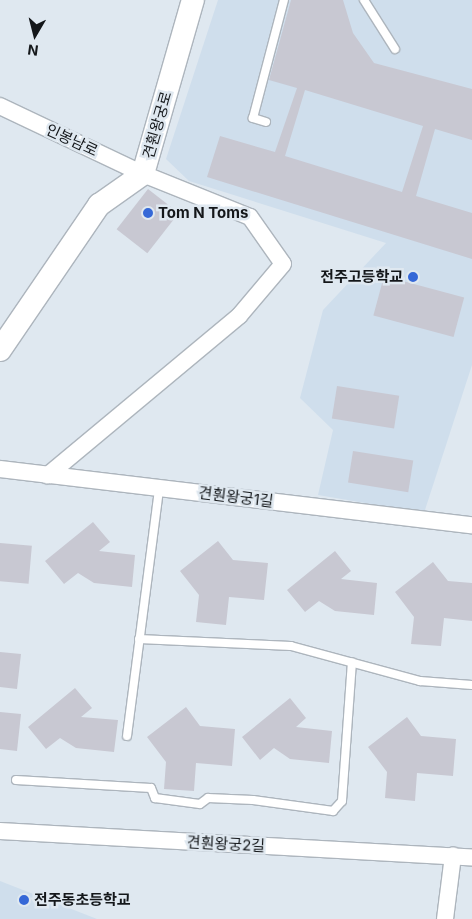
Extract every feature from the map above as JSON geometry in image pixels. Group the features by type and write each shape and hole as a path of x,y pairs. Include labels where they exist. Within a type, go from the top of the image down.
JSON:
{"street":[{"name":"견훤왕궁로","path":"0,350 99,205 144,174 193,0"},
{"name":"인봉남로","path":"0,106 144,174 250,217 283,264 239,316 48,475"},
{"name":"견훤왕궁1길","path":"0,469 472,525"},
{"name":"견훤왕궁2길","path":"0,831 472,857"},
{"path":"445,919 453,856"}],"lane":[{"path":"266,122 253,118 284,0"},
{"path":"364,0 396,49"},
{"path":"127,736 159,488"},
{"path":"139,639 291,646 420,681 472,685"},
{"path":"16,780 151,788 155,798 200,804 208,798 253,800 333,811 342,801 352,662"}],"shaded area":[{"name":"전주고등학교","path":"218,0 472,0 472,365 424,513 318,495 333,430 300,398 323,310 386,243 189,181 166,159"},
{"name":"전주동초등학교","path":"0,881 97,919 0,919"}],"building":[{"path":"291,0 343,0 353,33 374,63 472,89 472,140 435,129 416,196 472,213 472,259 207,177 220,136 275,152 297,88 269,80","holes":["305,90 423,126 402,192 285,156"]},
{"path":"148,189 179,213 147,253 117,229"},
{"path":"384,276 464,297 454,337 373,316"},
{"path":"337,386 399,396 394,428 332,419"},
{"path":"353,451 413,461 408,492 348,483"},
{"path":"93,522 110,542 99,551 135,555 132,587 94,583 78,573 64,584 45,561"},
{"path":"218,541 233,560 268,563 264,600 229,597 226,625 196,622 199,595 180,571"},
{"path":"0,543 32,546 29,584 0,581"},
{"path":"335,551 351,571 341,579 377,583 374,615 335,611 319,601 305,612 287,590"},
{"path":"433,562 448,581 472,583 472,621 444,618 441,646 411,644 414,617 395,592"},
{"path":"0,652 21,654 17,689 0,687"},
{"path":"75,688 92,708 81,717 118,720 114,752 76,748 60,738 46,749 28,727"},
{"path":"290,698 306,718 296,727 332,731 329,763 290,759 274,748 260,760 242,737"},
{"path":"186,707 200,726 235,729 232,766 196,763 194,791 164,789 166,762 147,737"},
{"path":"0,712 21,714 17,751 0,749"},
{"path":"407,717 421,736 456,739 453,776 417,773 415,801 385,798 387,772 368,747"}],"place":[{"name":"Tom N Toms","path":"148,213"},
{"name":"전주고등학교","path":"413,277"},
{"name":"전주동초등학교","path":"24,900"}]}
